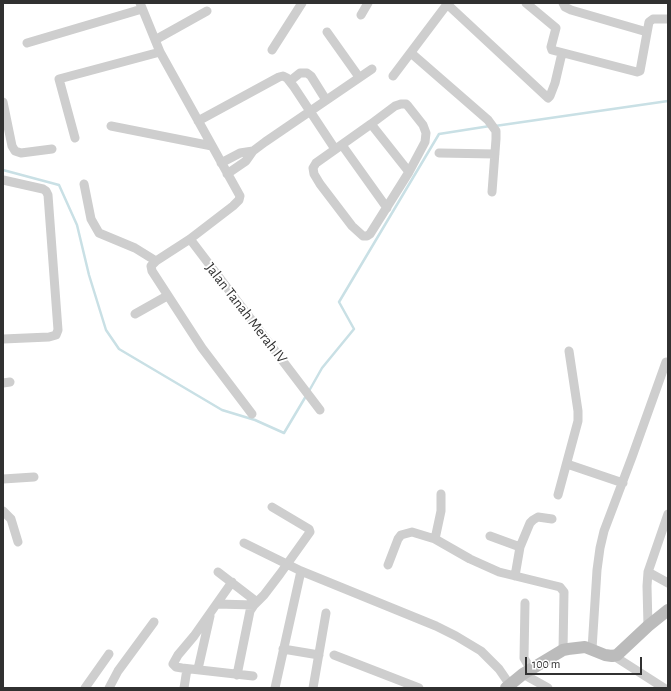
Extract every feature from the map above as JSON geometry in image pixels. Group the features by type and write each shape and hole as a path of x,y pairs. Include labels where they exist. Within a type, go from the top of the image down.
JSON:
{"street":[{"path":"272,50 302,3"},
{"path":"361,15 368,3"},
{"path":"393,76 448,3 548,98 555,83 562,53"},
{"path":"526,3 556,28 552,49 554,51 637,72 640,71 649,22 653,19 668,19"},
{"path":"563,3 565,7 571,10 647,32"},
{"path":"28,43 141,6 160,52 239,194 239,200 233,206 190,239 156,261 152,266 152,271 202,348 252,414"},
{"path":"155,40 207,11"},
{"path":"327,32 359,77"},
{"path":"75,138 59,79 160,52"},
{"path":"411,53 490,123 496,131 492,192"},
{"path":"221,163 240,153 253,150 372,69"},
{"path":"290,81 300,73 307,73 311,76 326,100"},
{"path":"198,121 279,77 285,77 290,81 309,112 386,208"},
{"path":"3,102 12,146 15,151 21,152 52,149"},
{"path":"403,103 408,106 423,125 426,133 423,147 370,234 366,236 361,235 320,184 314,174 313,168 316,163 371,124 398,104 403,103"},
{"path":"371,124 408,172"},
{"path":"111,126 212,146"},
{"path":"227,174 246,161 253,150"},
{"path":"439,153 495,154"},
{"path":"3,180 43,189 46,190 48,195 58,330 56,335 49,337 3,340"},
{"path":"84,184 91,220 99,233 135,248 156,261"},
{"name":"Jalan Tanah Merah IV","path":"190,239 320,410"},
{"path":"135,314 167,296"},
{"path":"558,495 577,428 579,415 569,351"},
{"path":"592,649 597,570 600,548 606,525 623,483 666,362"},
{"path":"567,464 623,483"},
{"path":"3,479 34,477"},
{"path":"435,539 441,511 441,494"},
{"path":"237,675 250,611 287,565 309,534 309,531 272,507"},
{"path":"3,511 11,519 18,542"},
{"path":"648,626 648,572 668,514"},
{"path":"515,576 520,548 532,520 538,517 552,519"},
{"path":"388,565 396,542 401,535 412,532 435,539 499,572 557,586 563,589 564,598 563,650"},
{"path":"490,536 520,548"},
{"path":"244,543 287,565 436,626 456,636 481,651 498,669 508,686 527,672 563,650 580,647 592,649 605,655 614,656 664,688"},
{"path":"275,688 301,571"},
{"path":"218,572 232,582 255,603"},
{"path":"648,572 668,583"},
{"path":"232,582 173,664 176,667 187,669 253,676"},
{"path":"217,604 255,603"},
{"path":"526,604 523,642 527,672 548,688"},
{"path":"614,656 622,652 648,626 668,610"},
{"path":"198,669 211,612"},
{"path":"313,688 326,613"},
{"path":"109,688 118,671 154,622"},
{"path":"283,649 319,655"},
{"path":"85,688 109,654"},
{"path":"334,655 419,688"},
{"path":"184,688 187,669"}],"waterway":[{"path":"495,126 668,101"},
{"path":"309,391 322,368 354,329 339,302 439,134 490,126"},
{"path":"3,170 59,185 77,225 89,275 106,330 119,349 222,410 255,420 284,433 306,396"}]}
